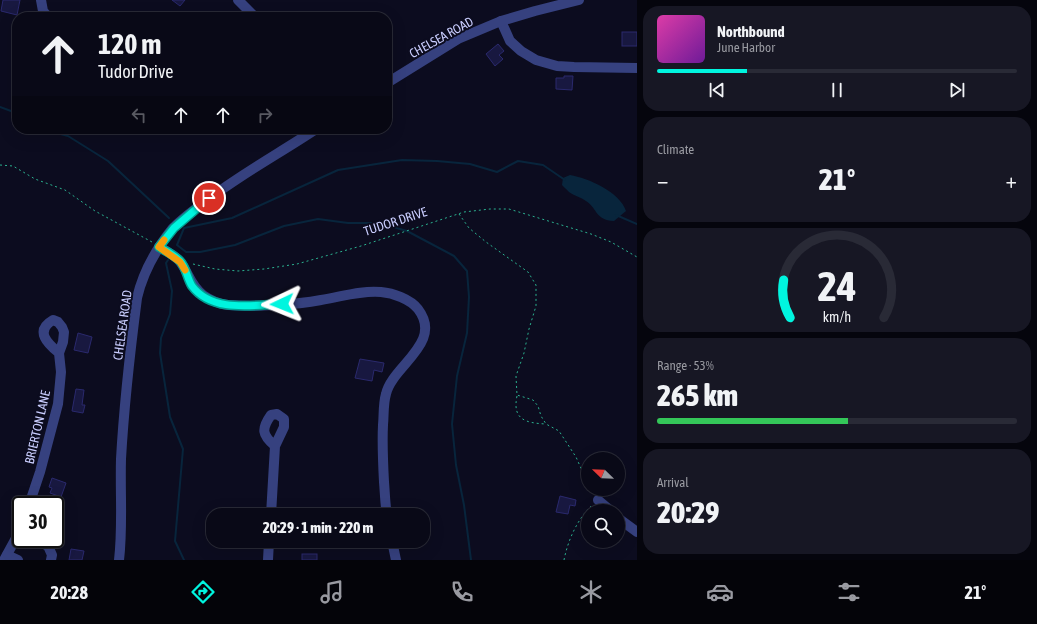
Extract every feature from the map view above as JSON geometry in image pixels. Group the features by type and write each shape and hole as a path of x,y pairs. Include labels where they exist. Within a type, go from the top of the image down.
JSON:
{"street":[{"path":"41,0 44,12"},
{"path":"238,0 250,12"},
{"name":"CHELSEA ROAD","path":"392,80 458,38 501,21 579,0"},
{"path":"501,21 510,41 521,51 536,60 557,66 637,68"},
{"name":"CHELSEA ROAD","path":"118,560 124,414 137,298 141,282 149,264 159,247 174,228 199,206 230,183 308,134"},
{"path":"159,247 180,262 192,286 213,301 227,305 292,304 320,301 371,291 389,292 416,307 424,317 425,332 421,344 391,382 386,394 382,448 386,508"},
{"name":"BRIERTON LANE","path":"32,496 58,404 61,372 59,353"},
{"path":"272,508 276,446"},
{"path":"598,500 603,504"},
{"path":"625,523 637,532"},
{"path":"12,548 6,558 18,560"},
{"path":"49,548 52,555 51,560"},
{"path":"268,560 269,548"},
{"path":"393,548 396,560"}],"path":[{"path":"0,165 13,166 35,178 65,190 95,211 159,247"},
{"name":"TUDOR DRIVE","path":"180,262 215,269 238,271 297,264 361,246 459,214 490,209 509,209 591,234 611,242 637,257"},
{"path":"459,214 469,228 528,272 536,285 536,306 524,353 516,376 516,404 518,415 523,420 530,423 546,424 559,431 576,456 581,468"},
{"path":"517,395 533,400 538,406 541,416 546,424"},
{"path":"564,560 567,545 580,520 589,508 598,500"}],"water":[{"path":"570,175 586,179 610,192 623,204 626,211 614,221 603,219 597,214 590,204 569,192 562,185 563,178"}],"building":[{"path":"3,0 20,0 18,12 12,12 12,14 1,11"},
{"path":"172,0 185,0 180,6"},
{"path":"622,32 637,32 637,46 622,46"},
{"path":"498,44 504,51 499,55 503,59 495,66 486,54"},
{"path":"564,76 573,76 572,90 556,89 556,78 564,78"},
{"path":"78,333 92,337 88,353 74,350"},
{"path":"360,359 384,363 382,372 374,370 372,381 355,378"},
{"path":"76,389 84,390 82,405 85,405 83,413 72,411"},
{"path":"52,478 66,483 61,496 50,493 52,488 49,487"},
{"path":"560,496 576,500 575,506 570,505 568,514 556,512"},
{"path":"71,549 84,551 82,560 69,560"},
{"path":"302,554 317,554 317,560 302,560"}],"waterway":[{"path":"0,107 12,112"},
{"path":"61,134 68,136 108,161 169,218"},
{"path":"471,560 464,505 456,465 452,424 457,376 467,333 469,297 467,271 454,256 407,231 379,223 348,223 318,219 284,226 235,245 200,252 186,252 177,245 184,228 232,218 338,170 402,160 470,164 497,172 518,161 543,165 565,180"},
{"path":"616,215 637,224"},
{"path":"168,260 166,263 172,291 170,314 161,338 160,353 170,417 183,449 175,541 184,560"}],"slow traffic":[{"path":"164,240 159,247 180,262 185,270"}],"route":[{"path":"209,198 174,228 159,247 180,262 192,286 202,295 213,301 227,305 282,304"}]}
